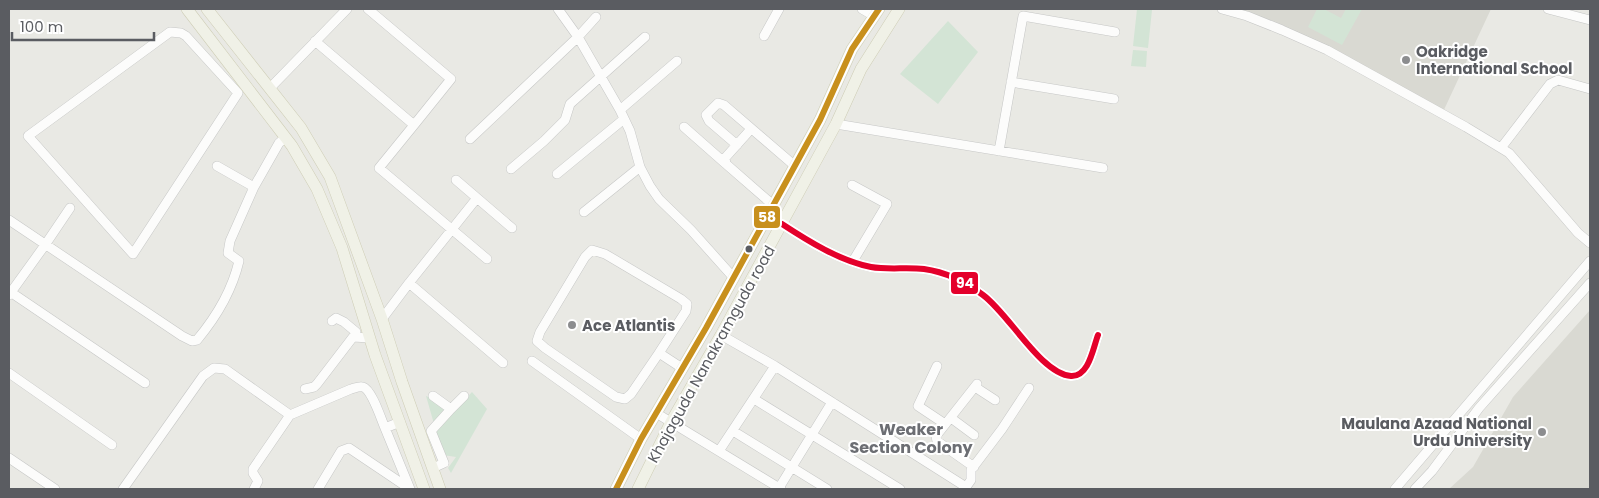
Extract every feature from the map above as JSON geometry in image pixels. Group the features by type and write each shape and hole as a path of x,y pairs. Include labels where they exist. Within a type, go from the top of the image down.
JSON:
{"main road":[{"path":"187,9 292,146 317,189 340,243 358,332 370,338 424,489"},
{"path":"208,9 301,128 330,176 382,319 440,489"},
{"name":"Khajaguda Nanakramguda road","path":"638,489 671,422 721,335 836,124 861,68 899,9"},
{"name":"Khajaguda Nanakramguda road","path":"616,489 641,439 820,120 852,49 877,12"},
{"path":"340,243 353,239"}],"street":[{"path":"270,88 347,9"},
{"path":"368,9 451,79 379,168 487,259"},
{"path":"558,9 578,37 620,110 630,130 640,167 659,199 692,230 733,277"},
{"path":"764,36 779,9"},
{"path":"862,9 877,12"},
{"path":"1222,9 1282,30 1327,50 1509,153 1572,226 1590,243"},
{"path":"1548,9 1590,20"},
{"path":"999,152 1023,16 1115,32"},
{"path":"470,139 578,37 596,17"},
{"path":"170,32 181,33 186,36 214,68 238,94 133,254 28,136 170,32"},
{"path":"511,169 565,120 570,104 645,37"},
{"path":"315,41 414,125"},
{"path":"207,59 222,54"},
{"path":"214,68 222,54"},
{"path":"620,110 677,61"},
{"path":"1501,148 1550,84 1558,80 1590,89"},
{"path":"1011,82 1114,99"},
{"path":"737,145 709,121 706,115 718,103 724,105 795,166"},
{"path":"557,174 624,119"},
{"path":"836,124 1103,168"},
{"path":"684,127 773,205"},
{"path":"726,164 725,158 751,128"},
{"path":"9,220 182,336 192,341 198,340 221,308 234,281 239,261 228,253 230,241 254,187 279,143 285,138"},
{"path":"218,166 254,187"},
{"path":"584,212 640,167"},
{"path":"456,180 512,228"},
{"path":"852,185 887,204 853,261"},
{"path":"382,319 409,282 477,198"},
{"path":"70,208 45,245 9,292 144,383"},
{"path":"782,224 802,237 853,261 872,267 924,269 961,281 983,294 998,308 1042,362 1061,374 1071,376 1080,374 1085,368 1098,335"},
{"path":"592,250 605,254 687,304 686,311 659,353 631,394 625,399 616,398 537,341 540,332 585,257 592,250"},
{"path":"1395,489 1590,261"},
{"path":"409,282 503,363"},
{"path":"1415,489 1432,471 1479,408 1590,283"},
{"path":"305,389 318,384 358,332 341,320 336,318 332,321"},
{"path":"721,335 775,366 965,488 971,480 970,473 1002,429 1028,388"},
{"path":"659,353 682,368"},
{"path":"532,362 641,439"},
{"path":"719,451 775,366"},
{"path":"937,366 918,404 921,408 974,434"},
{"path":"123,489 203,376 214,368 225,368 290,415"},
{"path":"9,373 112,445"},
{"path":"974,467 937,440 936,436 976,385 995,400"},
{"path":"254,489 258,481 253,473 253,469 290,415 351,389 361,387 366,388 370,394 410,489"},
{"path":"433,396 451,409"},
{"path":"433,468 444,463 431,431 464,396"},
{"path":"754,399 900,489"},
{"path":"656,413 780,489 832,402"},
{"path":"385,428 400,422"},
{"path":"733,431 827,489"},
{"path":"390,441 404,434"},
{"path":"318,489 341,451 348,448 410,489"},
{"path":"9,458 55,489"}],"shaded area":[{"name":"Oakridge International School","path":"1222,9 1491,9 1442,114 1327,50"},
{"name":"Maulana Azaad National Urdu University","path":"1590,310 1590,489 1449,489 1473,467 1513,397"}],"green space":[{"path":"1137,9 1152,10 1148,48 1133,46"},
{"path":"1317,9 1324,9 1341,18 1346,9 1362,9 1342,45 1308,27"},
{"path":"948,21 978,52 938,104 900,74"},
{"path":"1133,50 1147,51 1146,67 1131,66"},
{"path":"472,392 487,409 451,473 448,468 456,457 443,455 426,396 456,409"}],"transit line":[{"name":"58","path":"616,489 641,439 706,328 820,120 852,49 879,9"},
{"name":"94","path":"782,224 825,250 859,264 877,268 924,269 940,272 962,282 976,290 993,304 1037,355 1060,373 1071,376 1082,372 1089,361 1098,335"}],"place":[{"name":"Oakridge International School","path":"1406,60"},
{"name":"Ace Atlantis","path":"572,325"},
{"name":"Maulana Azaad National Urdu University","path":"1542,432"}],"district":[{"name":"Weaker Section Colony","path":"911,438"}]}
